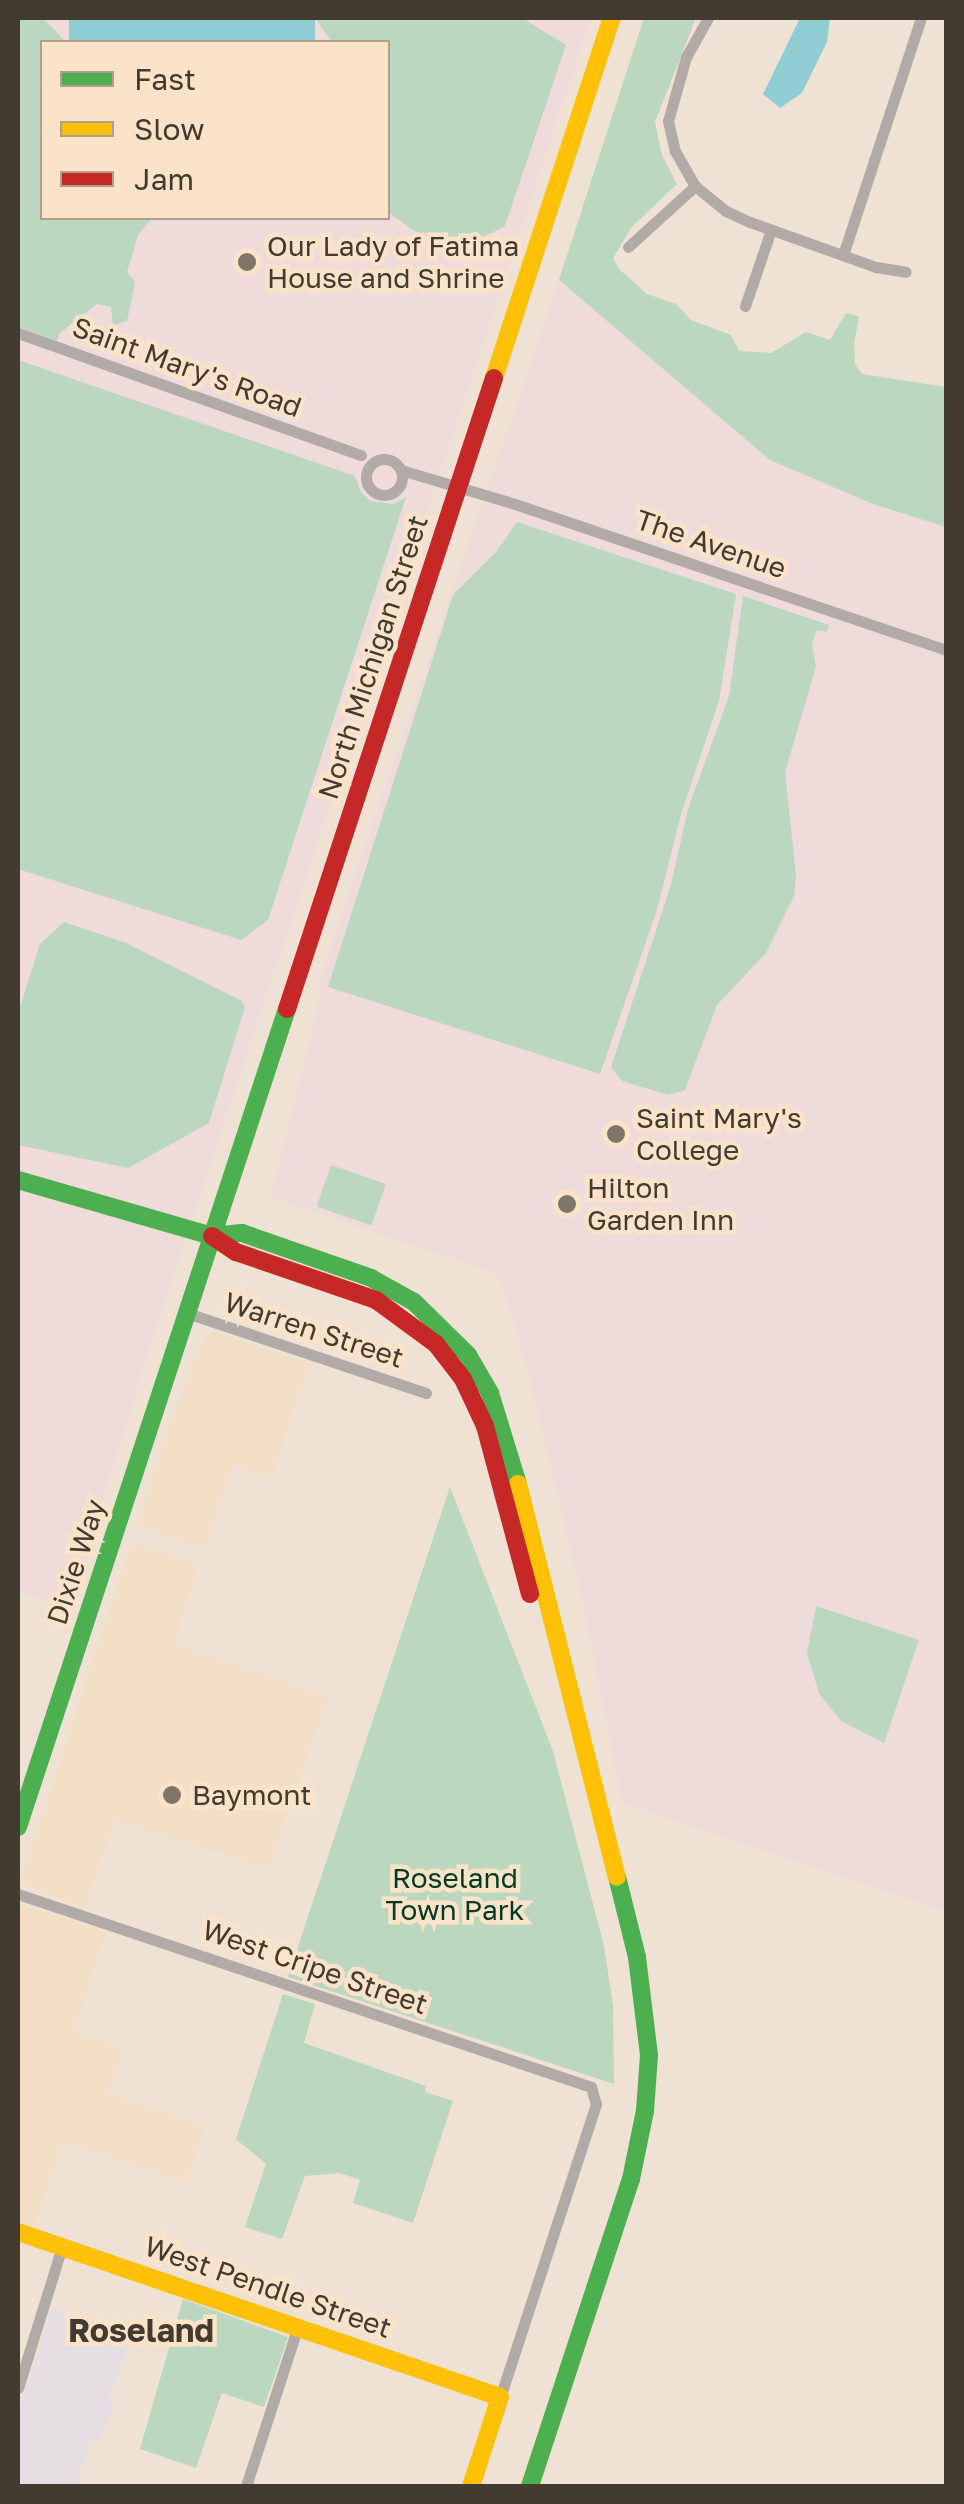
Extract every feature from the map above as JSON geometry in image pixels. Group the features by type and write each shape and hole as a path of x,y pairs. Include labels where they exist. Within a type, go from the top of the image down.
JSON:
{"main road":[{"name":"North Michigan Street","path":"187,1314 612,18"},
{"path":"18,1180 212,1236 236,1252 376,1300 419,1328 462,1379 492,1450 625,1962 636,2057 628,2130 516,2486"},
{"path":"212,1236 242,1232 371,1278 414,1302 452,1336 479,1373 499,1416 549,1606 643,1982 648,2070 642,2132 630,2179 530,2486"},
{"name":"Dixie Way","path":"18,1827 187,1314"},
{"name":"West Pendle Street","path":"18,2232 500,2396"},
{"path":"471,2486 500,2396"}],"street":[{"path":"708,18 686,57 668,122 674,151 695,186 726,211 771,230 906,272"},
{"path":"843,255 921,18"},
{"path":"628,247 695,186"},
{"path":"745,306 771,230"},
{"name":"Saint Mary's Road","path":"18,334 339,448 348,447 376,462 388,460 401,470 458,486"},
{"path":"376,462 368,470 367,482 379,494 396,492 402,482 401,470"},
{"name":"The Avenue","path":"458,486 946,650"},
{"name":"Warren Street","path":"187,1314 426,1393"},
{"name":"West Cripe Street","path":"18,1894 584,2084 594,2091 596,2104 500,2396"},
{"path":"18,2388 62,2247"},
{"path":"246,2486 298,2326"}],"shaded area":[{"path":"18,18 591,18 163,1304 69,1609 18,1592"},
{"name":"Saint Mary's College","path":"559,280 770,460 873,504 946,527 946,1912 622,1802 581,1594 526,1362 500,1280 489,1270 271,1197 317,1010 322,972"},
{"path":"214,1332 308,1365 272,1477 232,1464 205,1548 137,1525 172,1418 207,1333"},
{"path":"131,1546 199,1565 173,1645 327,1697 268,1869 115,1819 85,1908 20,1882"},
{"path":"18,1904 106,1932 74,2031 122,2048 108,2093 205,2126 186,2182 63,2141 34,2229 18,2223"},
{"path":"52,2309 132,2335 108,2401 114,2405 99,2442 91,2440 75,2486 18,2486 18,2412"}],"green space":[{"path":"18,18 43,18 64,40 40,40 40,220 150,220 138,235 127,272 135,282 127,321 113,325 111,307 97,304 60,333 57,341 18,327"},
{"path":"315,18 522,18 566,45 505,226 473,242 451,243 416,232 390,214 390,40 331,40"},
{"path":"644,18 696,18 655,122 662,155 677,184 631,228 613,258 619,269 647,294 676,304 691,320 731,335 739,351 771,353 806,332 830,340 846,313 859,316 855,364 862,374 946,387 946,527 873,504 770,460 559,280"},
{"path":"18,360 355,476 361,492 371,501 393,504 406,497 268,920 241,940 18,869"},
{"path":"517,522 736,594 719,701 681,814 657,910 600,1074 328,987 453,595 497,551"},
{"path":"743,596 829,625 827,632 817,630 812,643 816,667 785,772 796,876 794,896 766,953 717,1005 685,1090 669,1095 622,1081 611,1067 671,885 688,809 729,696"},
{"path":"64,922 126,943 242,1001 245,1007 209,1123 128,1168 18,1145 18,1013 40,944"},
{"path":"331,1165 386,1184 372,1225 317,1207"},
{"name":"Roseland Town Park","path":"450,1487 553,1751 604,1946 613,2005 614,2084 288,1977"},
{"path":"816,1606 919,1640 884,1743 841,1721 819,1693 807,1653"},
{"path":"283,1994 315,2004 304,2043 426,2086 425,2092 453,2101 413,2223 353,2203 360,2180 340,2173 305,2176 282,2239 245,2227 266,2164 236,2139"},
{"path":"183,2299 288,2337 264,2407 222,2393 196,2468 140,2449"}],"water":[{"path":"69,18 315,18 315,40 69,40"},
{"path":"800,18 830,18 827,42 802,93 780,108 763,94"}],"traffic: fast":[{"path":"18,1827 287,1009"},
{"path":"18,1180 212,1236"},
{"path":"212,1236 242,1233 371,1278 414,1302 468,1355 490,1393 518,1484"},
{"path":"530,2486 631,2179 645,2111 649,2055 637,1957 617,1877"}],"traffic: slow":[{"path":"494,378 612,18"},
{"path":"518,1484 617,1877"},
{"path":"18,2232 500,2397 471,2486"}],"traffic: jam":[{"path":"287,1009 494,378"},
{"path":"212,1236 236,1252 376,1300 436,1344 463,1379 485,1426 530,1594"}],"place":[{"name":"Our Lady of Fatima House and Shrine","path":"247,262"},
{"name":"Saint Mary's College","path":"616,1134"},
{"name":"Hilton Garden Inn","path":"567,1204"},
{"name":"Baymont","path":"172,1795"}],"district":[{"name":"Roseland","path":"141,2330"}]}
